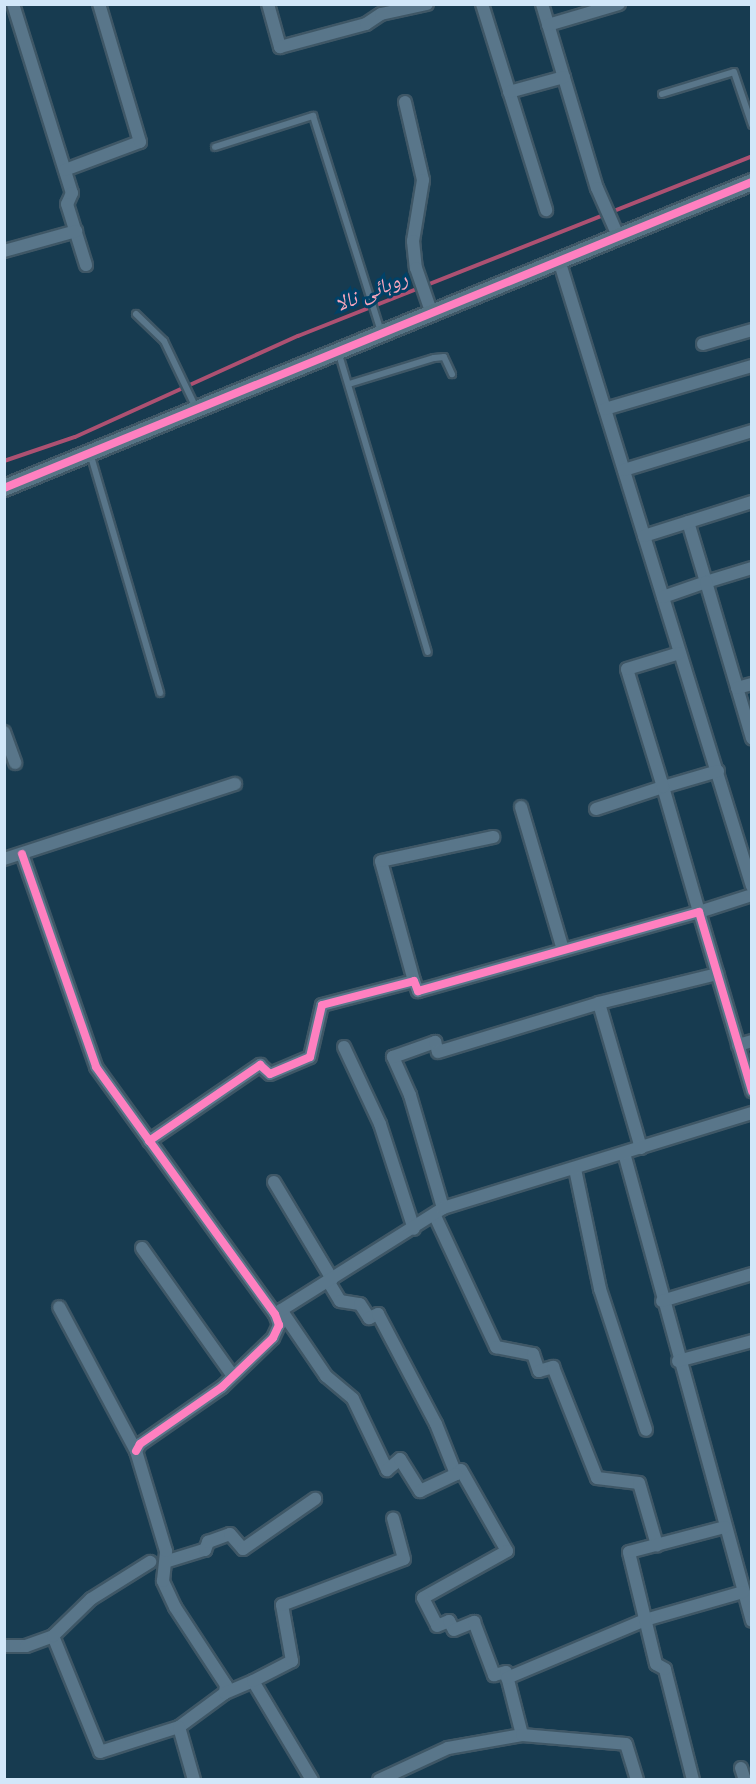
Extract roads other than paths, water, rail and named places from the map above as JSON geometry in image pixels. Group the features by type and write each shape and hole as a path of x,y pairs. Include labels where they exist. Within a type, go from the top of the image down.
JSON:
{"street":[{"path":"13,4 72,193 68,204 86,264"},
{"path":"65,170 140,142 99,4"},
{"path":"268,4 280,47 366,24 381,14 427,4"},
{"path":"482,4 546,210"},
{"path":"542,4 602,199 617,234"},
{"path":"548,25 619,4"},
{"path":"509,92 564,77"},
{"path":"405,102 423,180 413,241 416,268 428,305"},
{"path":"4,488 90,453 195,405 338,351 428,305 559,260 617,234 752,182"},
{"path":"4,251 76,231"},
{"path":"559,260 752,886"},
{"path":"703,344 752,330"},
{"path":"605,409 752,366"},
{"path":"624,470 752,431"},
{"path":"644,536 752,502"},
{"path":"688,522 752,738"},
{"path":"663,597 752,568"},
{"path":"680,653 627,669 752,1091"},
{"path":"737,688 752,684"},
{"path":"4,732 15,763"},
{"path":"596,809 718,771"},
{"path":"4,859 235,784"},
{"path":"521,807 563,950"},
{"path":"493,837 381,861 418,991 752,895"},
{"path":"22,854 96,1068 326,1376 353,1399 387,1470 400,1460 420,1491 461,1470 507,1551 423,1598 437,1626 449,1621 454,1630 474,1622 494,1675 506,1672 522,1735"},
{"path":"657,1545 639,1484 597,1479 553,1367 539,1371 533,1354 496,1347 439,1212 410,1095 393,1057 435,1042 438,1052 599,1002 717,974"},
{"path":"149,1141 260,1065 270,1074 309,1057 322,1005 414,981"},
{"path":"599,1002 641,1148"},
{"path":"738,1045 752,1041"},
{"path":"344,1047 380,1124 414,1229"},
{"path":"278,1312 439,1212 752,1113"},
{"path":"624,1153 678,1361 752,1621"},
{"path":"575,1169 600,1289 646,1430"},
{"path":"274,1182 340,1301 360,1304 369,1318 378,1314 436,1424 456,1474"},
{"path":"142,1248 233,1376"},
{"path":"662,1301 752,1274"},
{"path":"58,1307 136,1451 168,1561 164,1581 226,1685 225,1693"},
{"path":"136,1451 140,1444 233,1376 273,1338 279,1325 278,1312"},
{"path":"678,1361 752,1341"},
{"path":"168,1561 205,1550 208,1542 230,1534 243,1549 315,1499"},
{"path":"53,1636 100,1752 179,1727 225,1693 292,1661 282,1605 404,1559 393,1518"},
{"path":"693,1779 665,1669 656,1664 629,1552 725,1527"},
{"path":"4,1646 26,1646 53,1636 91,1599 150,1562"},
{"path":"507,1678 645,1620 743,1592"},
{"path":"253,1681 312,1779"},
{"path":"179,1727 194,1779"},
{"path":"379,1779 448,1749 522,1735 626,1743 637,1779"}],"lane":[{"path":"662,94 734,72 752,125"},
{"path":"215,147 313,116 380,329"},
{"path":"136,314 164,341 195,405"},
{"path":"338,351 428,652"},
{"path":"349,384 444,357 452,374"},
{"path":"90,453 160,693"}],"waterway":[{"name":"روہائی نالا","path":"4,461 75,437 298,336 752,156"}]}
